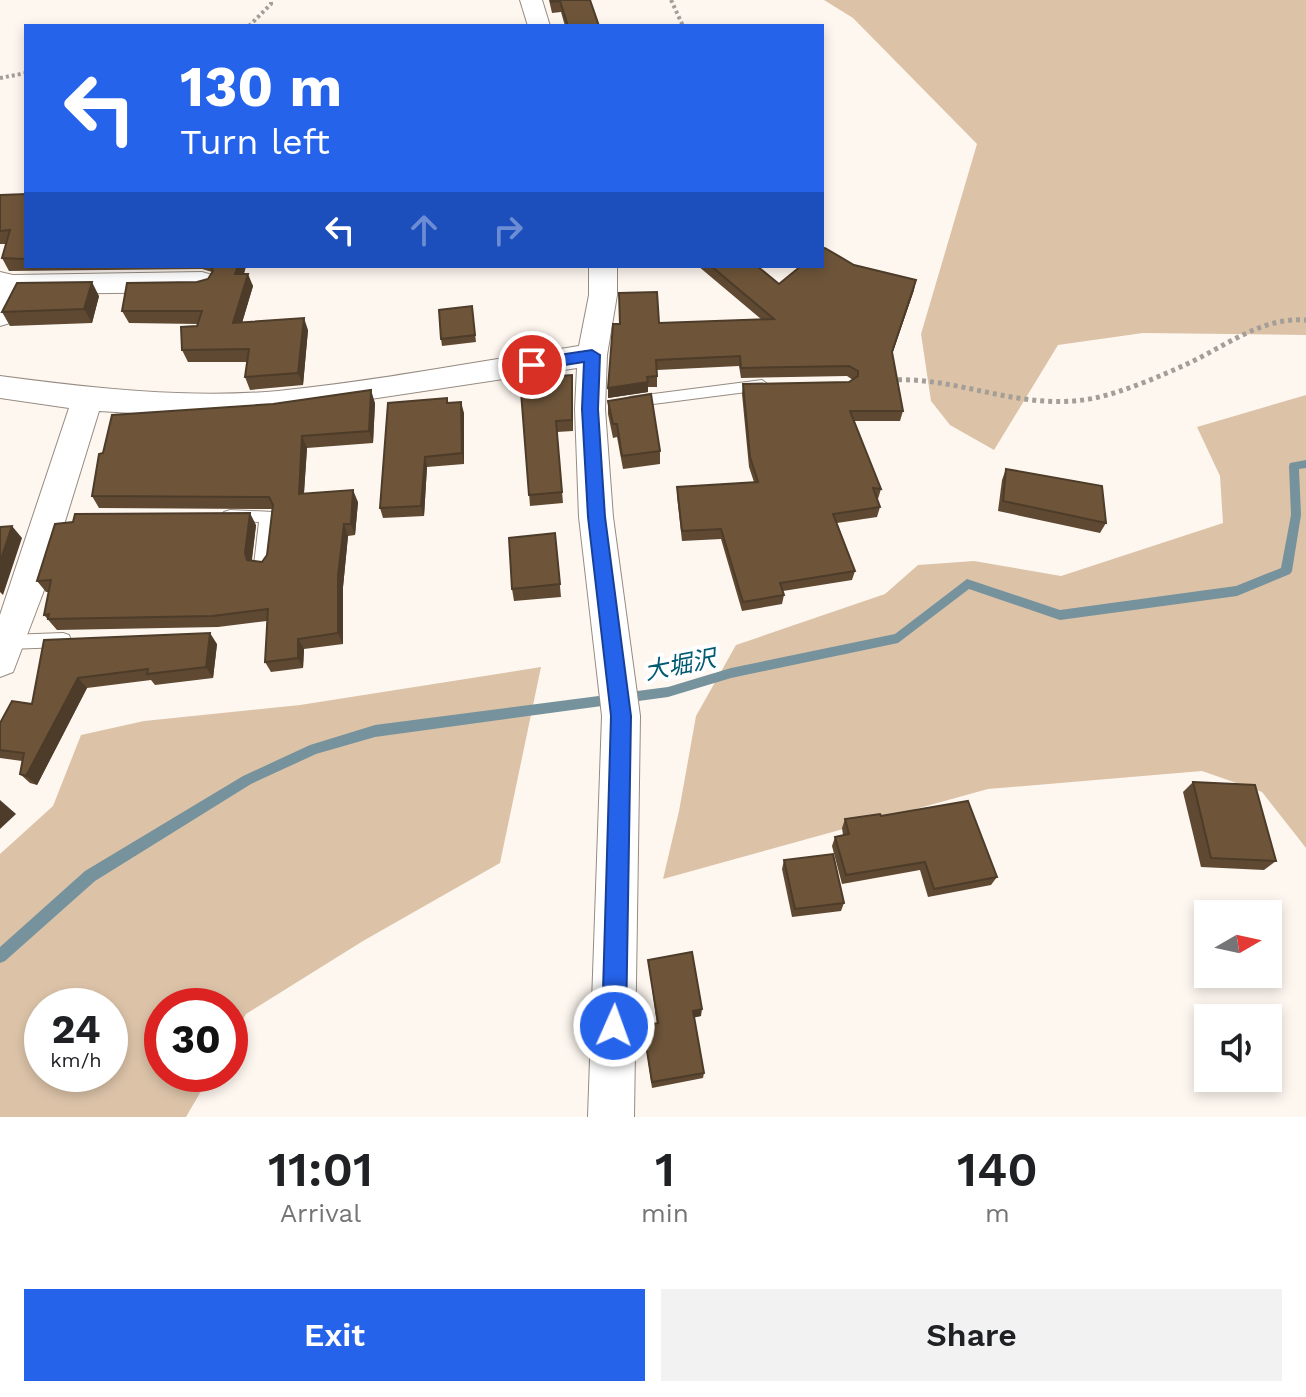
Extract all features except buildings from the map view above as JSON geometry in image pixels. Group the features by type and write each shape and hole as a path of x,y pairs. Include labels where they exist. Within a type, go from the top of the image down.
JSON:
{"street":[{"path":"531,0 538,24"},
{"path":"603,268 603,295 592,355 605,406 596,517 621,716 611,1117"},
{"path":"0,316 6,283 202,282"},
{"path":"0,387 87,399 183,405 278,402 592,355"},
{"path":"4,652 58,517 87,399"}],"lane":[{"path":"605,406 741,386 771,385"},
{"path":"220,517 267,516 262,565"},
{"path":"4,652 86,639"}],"path":[{"path":"251,24 271,4 271,0"},
{"path":"671,0 682,24"},
{"path":"0,78 24,73"},
{"path":"877,381 922,378 1020,401 1095,398 1187,364 1249,331 1290,319 1306,320"}],"shaded area":[{"path":"824,0 1306,0 1306,335 1143,333 1058,345 994,450 950,425 931,401 921,334 977,144 853,18"},
{"path":"1306,395 1306,848 1262,792 1202,771 988,789 663,879 696,716 736,645 885,594 918,565 974,561 1061,576 1223,523 1220,476 1197,427"},
{"path":"541,667 500,863 363,941 248,1013 248,988 144,988 144,1092 201,1092 186,1117 0,1117 0,854 53,806 81,735 144,721 300,705"}],"waterway":[{"name":"大堀沢","path":"0,956 90,876 247,780 314,749 375,731 668,692 731,673 898,638 967,584 1060,615 1237,591 1286,571 1296,515 1294,466 1306,464"}],"route":[{"path":"532,365 592,355 590,409 596,517 621,716 614,1026"}]}
